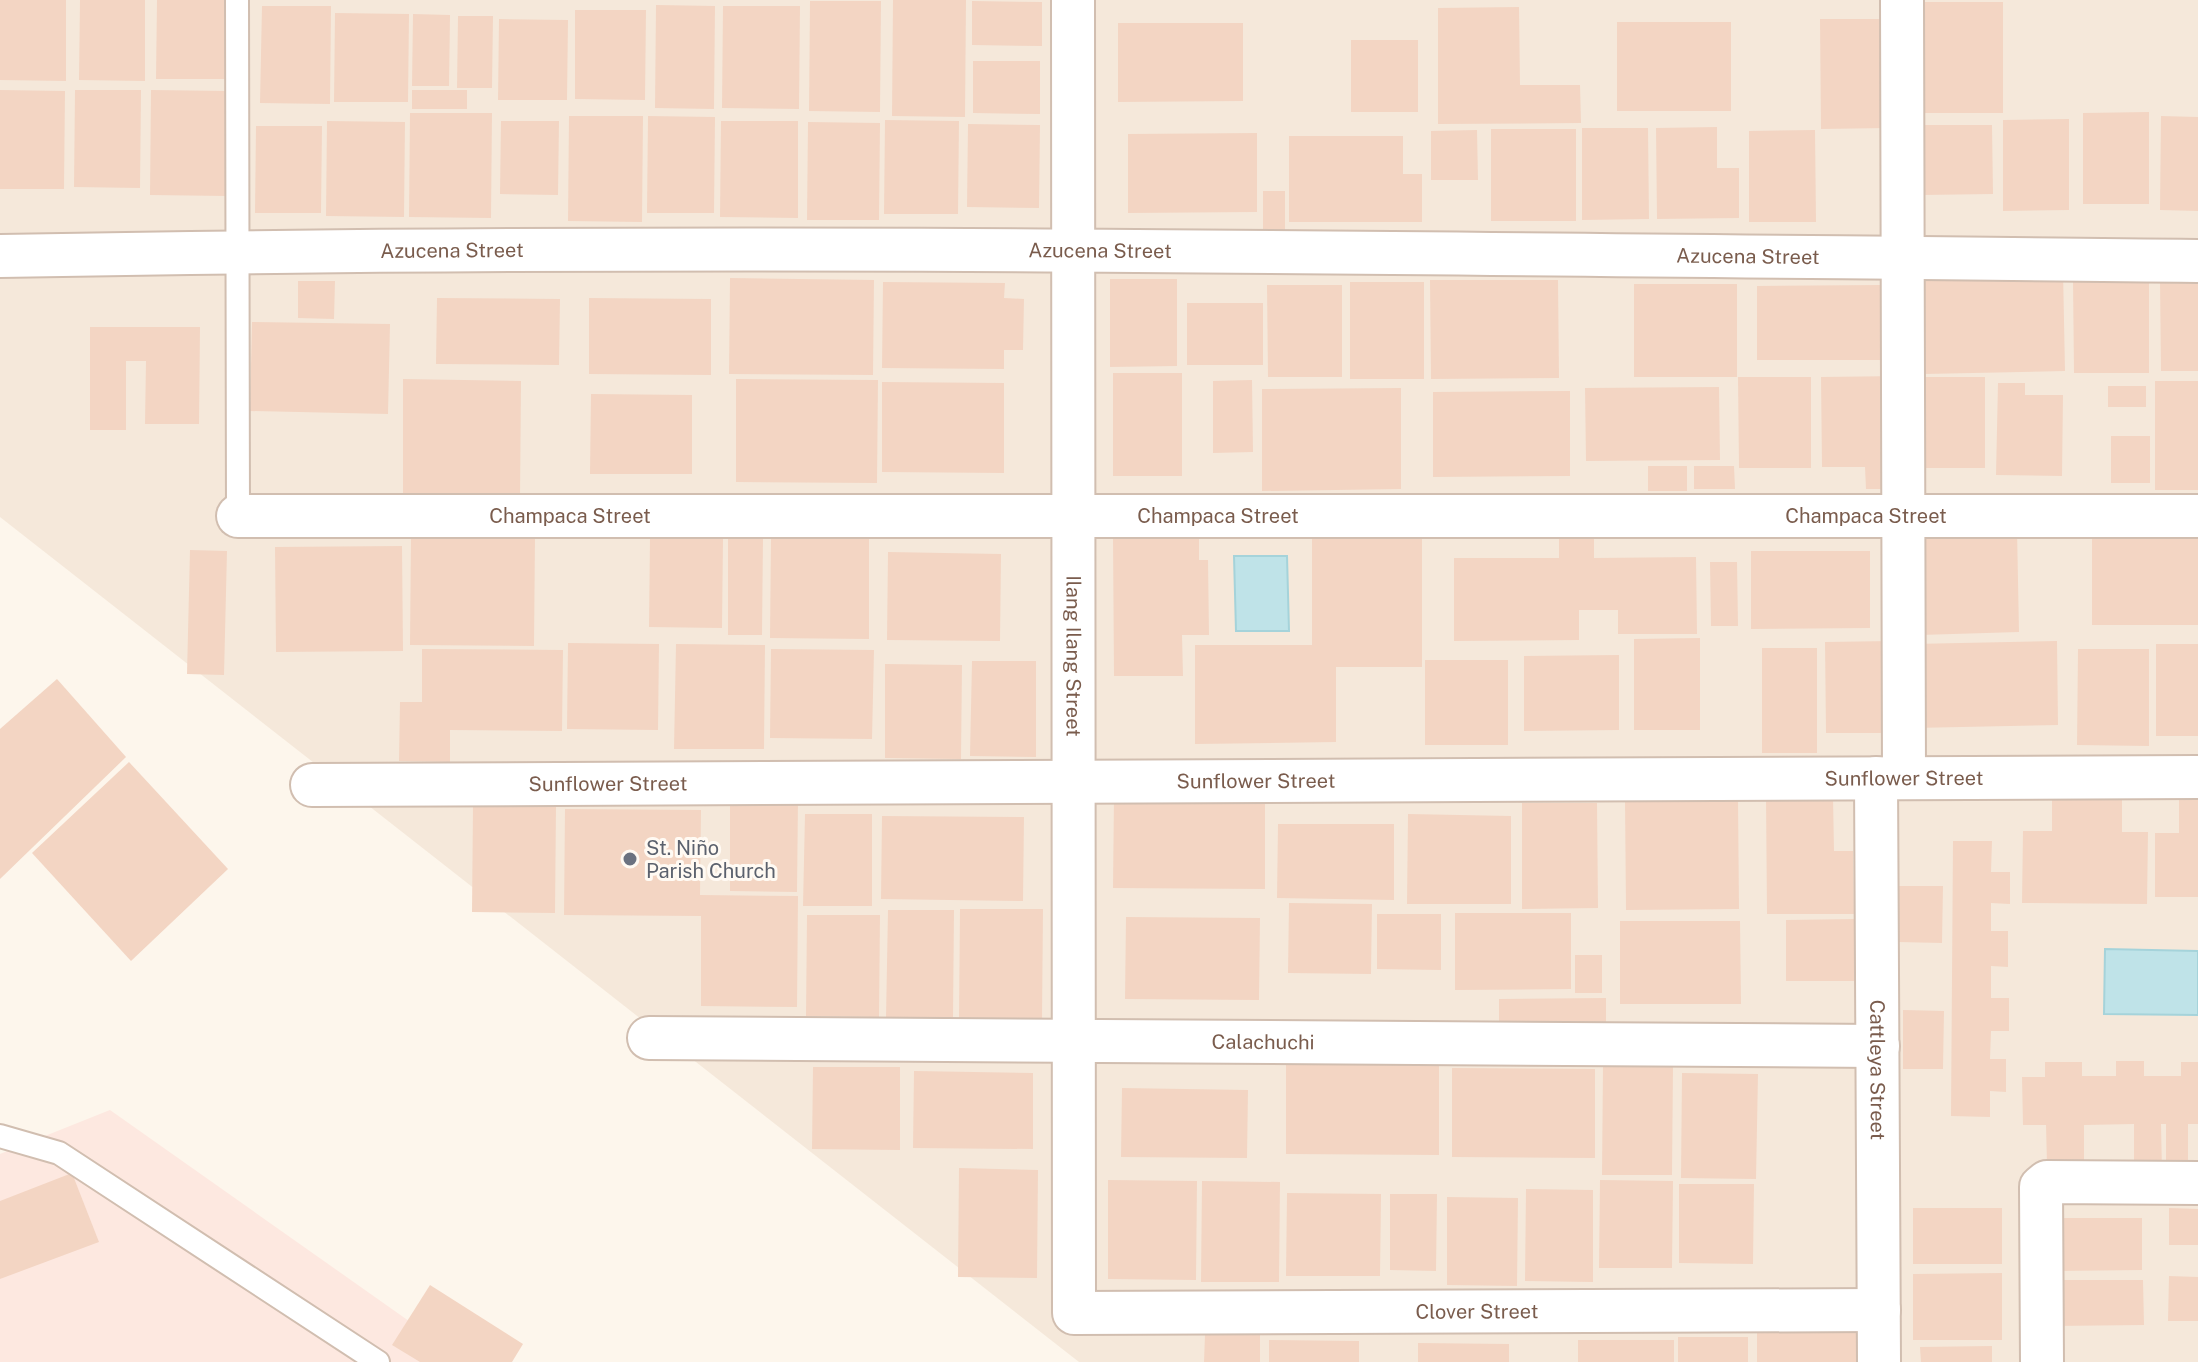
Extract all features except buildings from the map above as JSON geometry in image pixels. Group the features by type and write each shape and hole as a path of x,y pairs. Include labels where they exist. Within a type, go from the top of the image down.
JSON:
{"street":[{"name":"Ilang Ilang Street","path":"1073,0 1074,1313"},
{"name":"Cattleya Street","path":"1879,1362 1878,1046 1904,516 1902,0"},
{"name":"Azucena Street","path":"0,256 238,251 1073,250 2198,261"},
{"name":"Champaca Street","path":"238,516 2198,516"},
{"name":"Sunflower Street","path":"312,785 2198,777"},
{"name":"Calachuchi","path":"649,1038 1878,1046"},
{"path":"2042,1362 2041,1187 2047,1182 2198,1183"},
{"name":"Clover Street","path":"1074,1313 1879,1310"}],"lane":[{"path":"237,0 238,516"},
{"path":"0,1136 59,1153 378,1362"}],"shaded area":[{"path":"0,0 2198,0 2198,1362 1079,1362 0,517"},
{"path":"110,1110 467,1362 0,1362 0,1154"}],"water":[{"path":"1234,556 1287,556 1289,631 1236,631"},
{"path":"2105,949 2198,951 2198,1015 2104,1014"}],"place":[{"name":"St. Niño Parish Church","path":"630,859"}]}
